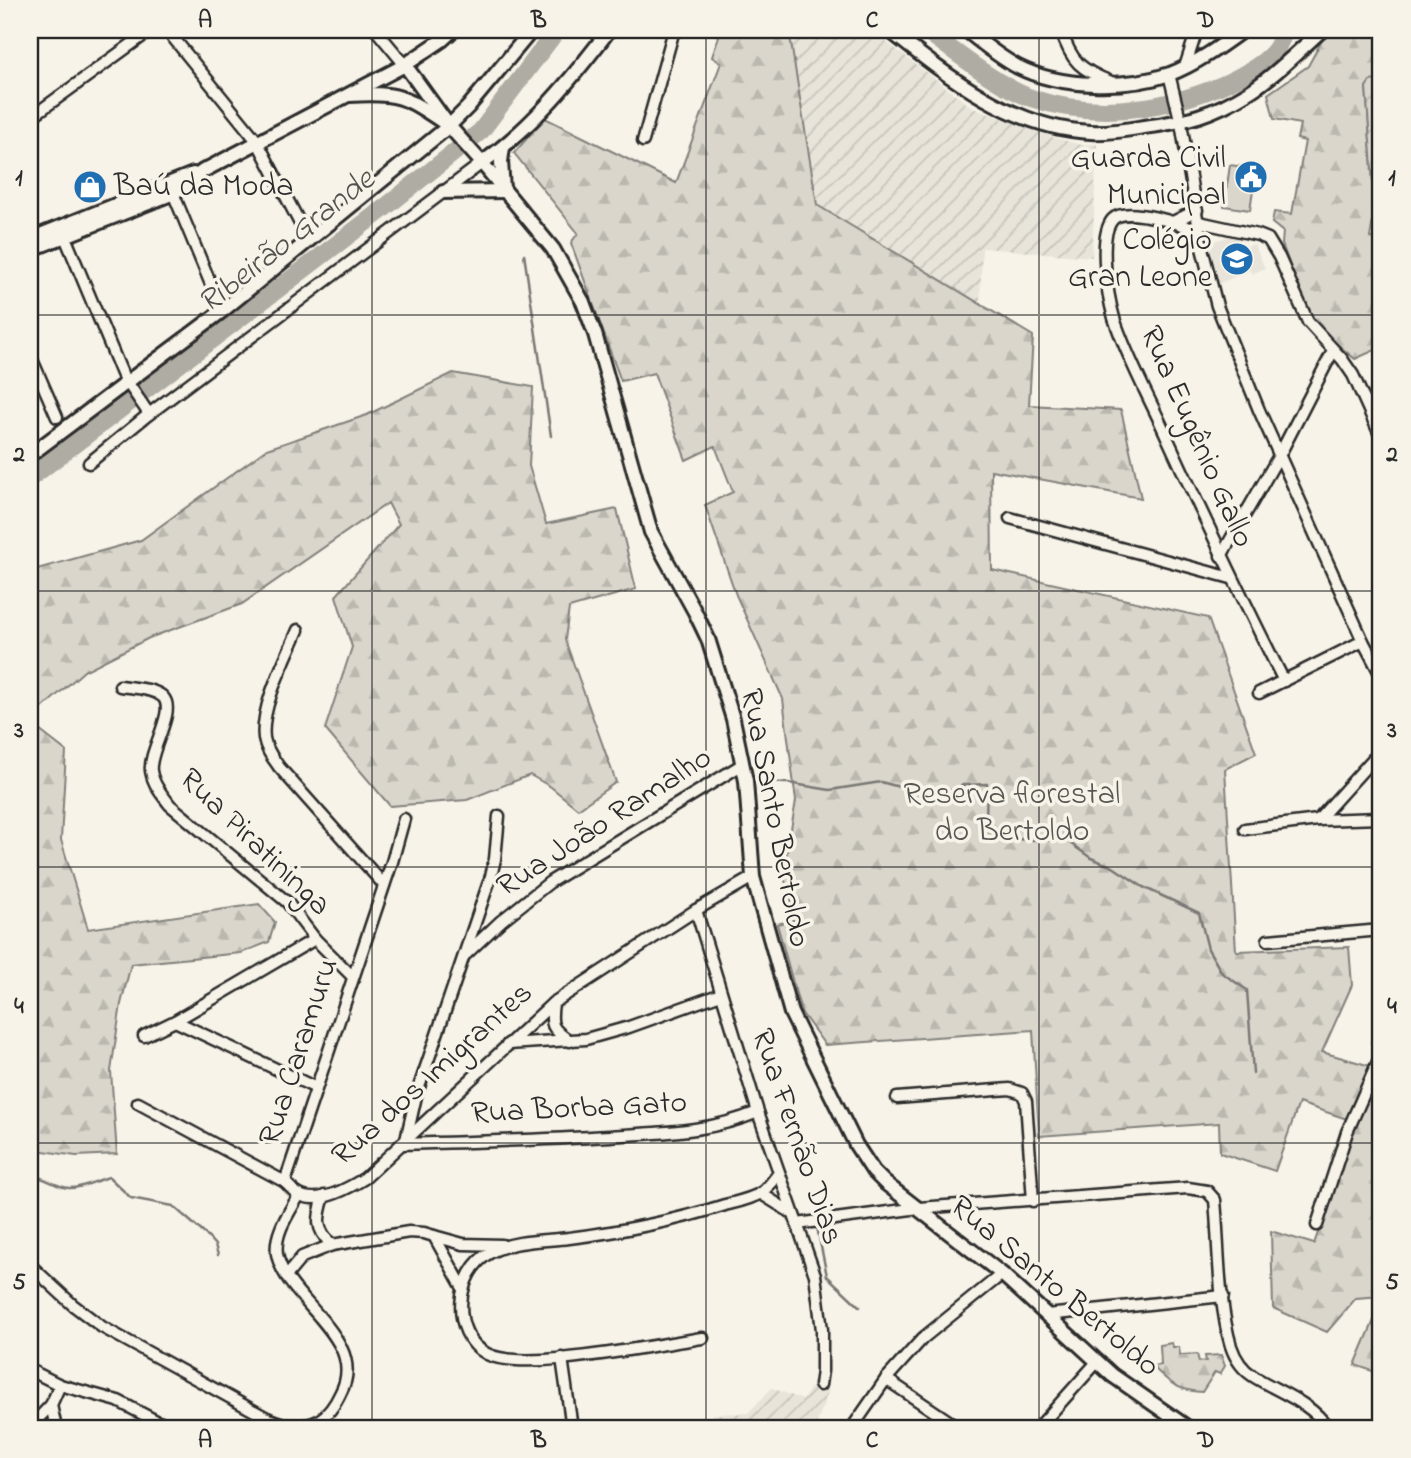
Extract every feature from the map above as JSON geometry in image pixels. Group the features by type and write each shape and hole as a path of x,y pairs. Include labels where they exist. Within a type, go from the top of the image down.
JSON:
{"street":[{"path":"30,118 151,30"},
{"path":"167,30 257,141 309,241"},
{"path":"376,30 453,130"},
{"path":"30,250 63,232 171,188 405,65 453,30"},
{"path":"30,455 129,388 222,310 453,130 468,107 531,30"},
{"path":"89,463 146,411 503,147 557,97 608,30"},
{"path":"643,141 674,30"},
{"path":"889,30 959,83 1005,109 1064,129 1092,133 1181,123 1222,107 1278,72 1322,30"},
{"path":"965,30 993,52 1019,67 1044,76 1081,83 1114,84 1171,80 1185,67 1239,32"},
{"path":"1061,30 1076,63 1091,74 1114,84"},
{"path":"1185,67 1197,30"},
{"path":"1221,30 1239,32"},
{"path":"1171,80 1217,306 1249,386 1363,641 1381,675"},
{"path":"345,95 372,93 404,97 453,130"},
{"name":"Rua Santo Bertoldo","path":"453,130 553,249 583,302 599,346 651,532 708,639 733,719 743,764 753,877 791,1013 856,1145 873,1171 899,1195 1002,1274 1097,1362 1188,1428"},
{"path":"443,192 504,190 501,162 503,147"},
{"path":"171,188 222,310"},
{"path":"1173,222 1197,210"},
{"name":"Rua Eugênio Gallo","path":"1173,222 1128,214 1112,220 1107,234 1104,262 1108,293 1115,320 1221,556 1284,681"},
{"path":"1173,222 1258,235 1268,239 1308,322 1353,375 1381,437"},
{"path":"63,232 129,388 146,411"},
{"path":"30,239 63,232"},
{"path":"1221,556 1280,454 1333,351"},
{"path":"30,355 57,417"},
{"path":"1010,518 1231,578"},
{"path":"298,629 269,706 264,741 279,767 384,885"},
{"path":"1259,693 1363,641"},
{"name":"Rua Piratininga","path":"120,686 153,692 162,696 166,702 167,711 152,754 151,770 162,796 287,902 315,939 352,976"},
{"path":"1318,820 1381,750"},
{"name":"Rua João Ramalho","path":"465,955 501,921 550,882 743,764"},
{"path":"403,1142 495,859 499,816"},
{"path":"1245,829 1318,820 1381,818"},
{"name":"Rua Caramuru","path":"285,1182 404,819"},
{"name":"Rua dos Imigrantes","path":"299,1195 324,1195 342,1190 365,1178 553,1003 622,956 753,877"},
{"name":"Rua Fernão Dias","path":"696,910 758,1112 815,1275 820,1304 820,1385"},
{"path":"1268,940 1381,930"},
{"path":"144,1036 175,1021 315,939"},
{"path":"508,1044 571,1041 629,1027 720,994"},
{"path":"553,1003 551,1024 557,1032 571,1041"},
{"path":"175,1021 316,1088"},
{"path":"1317,1225 1347,1132 1381,1052 1378,1045 1381,1026"},
{"path":"897,1098 1010,1089 1022,1093 1026,1101 1033,1201"},
{"path":"30,1265 73,1305 102,1327 283,1425 313,1423 323,1418 338,1398 345,1386 346,1357 339,1343 280,1264 276,1245 280,1231 299,1195 285,1182 138,1103"},
{"name":"Rua Borba Gato","path":"403,1142 568,1139 688,1131 730,1124 758,1112"},
{"path":"287,1275 302,1257 332,1245 409,1232 463,1244 506,1245 630,1231 704,1212 760,1193 779,1173"},
{"path":"797,1224 919,1209 1188,1188 1206,1191 1215,1200 1223,1296 1231,1346 1242,1367 1251,1375 1312,1409 1328,1428"},
{"path":"760,1193 792,1213"},
{"path":"324,1195 318,1216 319,1228 332,1245"},
{"path":"434,1236 463,1288"},
{"path":"506,1245 479,1260 469,1273 463,1288 463,1321 466,1334 477,1347 501,1359 562,1359 703,1338"},
{"path":"852,1428 886,1379 923,1338 1002,1274"},
{"path":"1047,1315 1223,1296"},
{"path":"562,1359 572,1428"},
{"path":"1038,1428 1097,1362"},
{"path":"30,1370 60,1385 118,1401 159,1422 212,1428"},
{"path":"886,1379 959,1428"},
{"path":"30,1427 51,1405 60,1385"},
{"path":"51,1405 56,1428"},
{"path":"222,1428 258,1426 267,1418"}],"shaded area":[{"path":"743,30 871,30 973,108 1052,137 1082,145 1097,144 1092,257 982,248 980,303 816,205"},
{"name":"Colégio Gran Leone","path":"1235,235 1241,249 1254,244 1265,268 1252,274 1250,270 1218,284 1210,242"},
{"path":"813,1384 829,1390 816,1425 822,1428 690,1428 697,1419 705,1425 713,1414 748,1413 772,1388 803,1400"}],"green space":[{"name":"Reserva florestal do Bertoldo","path":"789,30 817,205 1033,336 1029,405 1121,410 1141,498 991,470 992,570 1208,618 1256,753 1225,769 1236,951 1349,947 1352,985 1322,1052 1381,1069 1381,1296 1356,1298 1327,1332 1273,1308 1271,1231 1314,1244 1356,1122 1299,1103 1275,1171 1220,1153 1219,1123 1039,1136 1033,1030 825,1045 801,1012 777,924 797,919 783,874 796,801 783,699 736,595 705,505 733,492 715,446 686,460 654,373 621,381 571,243 578,233 514,153 545,118 676,183 721,63 712,57 719,36 711,32"},
{"path":"1333,30 1381,30 1381,82 1377,80 1366,87 1375,208 1370,238 1381,237 1381,358 1377,349 1355,359 1311,322 1282,244 1283,232 1272,223 1274,212 1292,214 1305,141 1297,139 1300,124 1274,119 1268,94 1308,66 1322,40"},
{"path":"1370,81 1381,82 1381,207 1375,208 1366,87"},
{"path":"1230,165 1256,169 1250,210 1224,206"},
{"path":"453,373 533,387 529,466 546,524 617,509 636,589 569,608 565,640 616,782 578,809 551,787 530,775 467,800 390,806 325,729 352,647 336,596 399,524 388,503 242,604 149,638 84,671 30,719 30,571 141,540 267,449 367,415"},
{"path":"30,723 66,751 61,840 88,929 259,904 275,922 269,942 241,953 131,964 121,1004 111,1071 117,1154 76,1156 30,1149"},
{"path":"1381,1304 1381,1374 1355,1365"},
{"path":"1172,1343 1173,1347 1179,1347 1180,1355 1197,1354 1199,1362 1206,1361 1205,1356 1221,1355 1225,1366 1220,1374 1215,1372 1202,1392 1179,1387 1152,1366 1161,1365 1160,1345"}],"waterway":[{"name":"Ribeirão Grande","path":"30,478 481,131 557,30"},
{"name":"Ribeirão Grande","path":"925,30 978,68 1020,93 1058,105 1109,110 1186,98 1233,80 1267,59 1286,30"},
{"path":"524,254 551,436"},
{"path":"755,782 788,783 830,790 881,782 936,797 963,785 987,784 986,820 1010,839 1067,841 1091,858 1113,867 1143,887 1199,913 1208,949 1222,973 1247,990 1253,1073"},
{"path":"30,1170 36,1176"},
{"path":"30,1176 69,1188 109,1177 131,1198 173,1206 205,1234 215,1245 218,1255"},
{"path":"817,1227 827,1276 860,1307"}],"place":[{"name":"Guarda Civil Municipal","path":"1251,177"},
{"name":"Baú da Moda","path":"90,187"},
{"name":"Colégio Gran Leone","path":"1237,259"}]}
